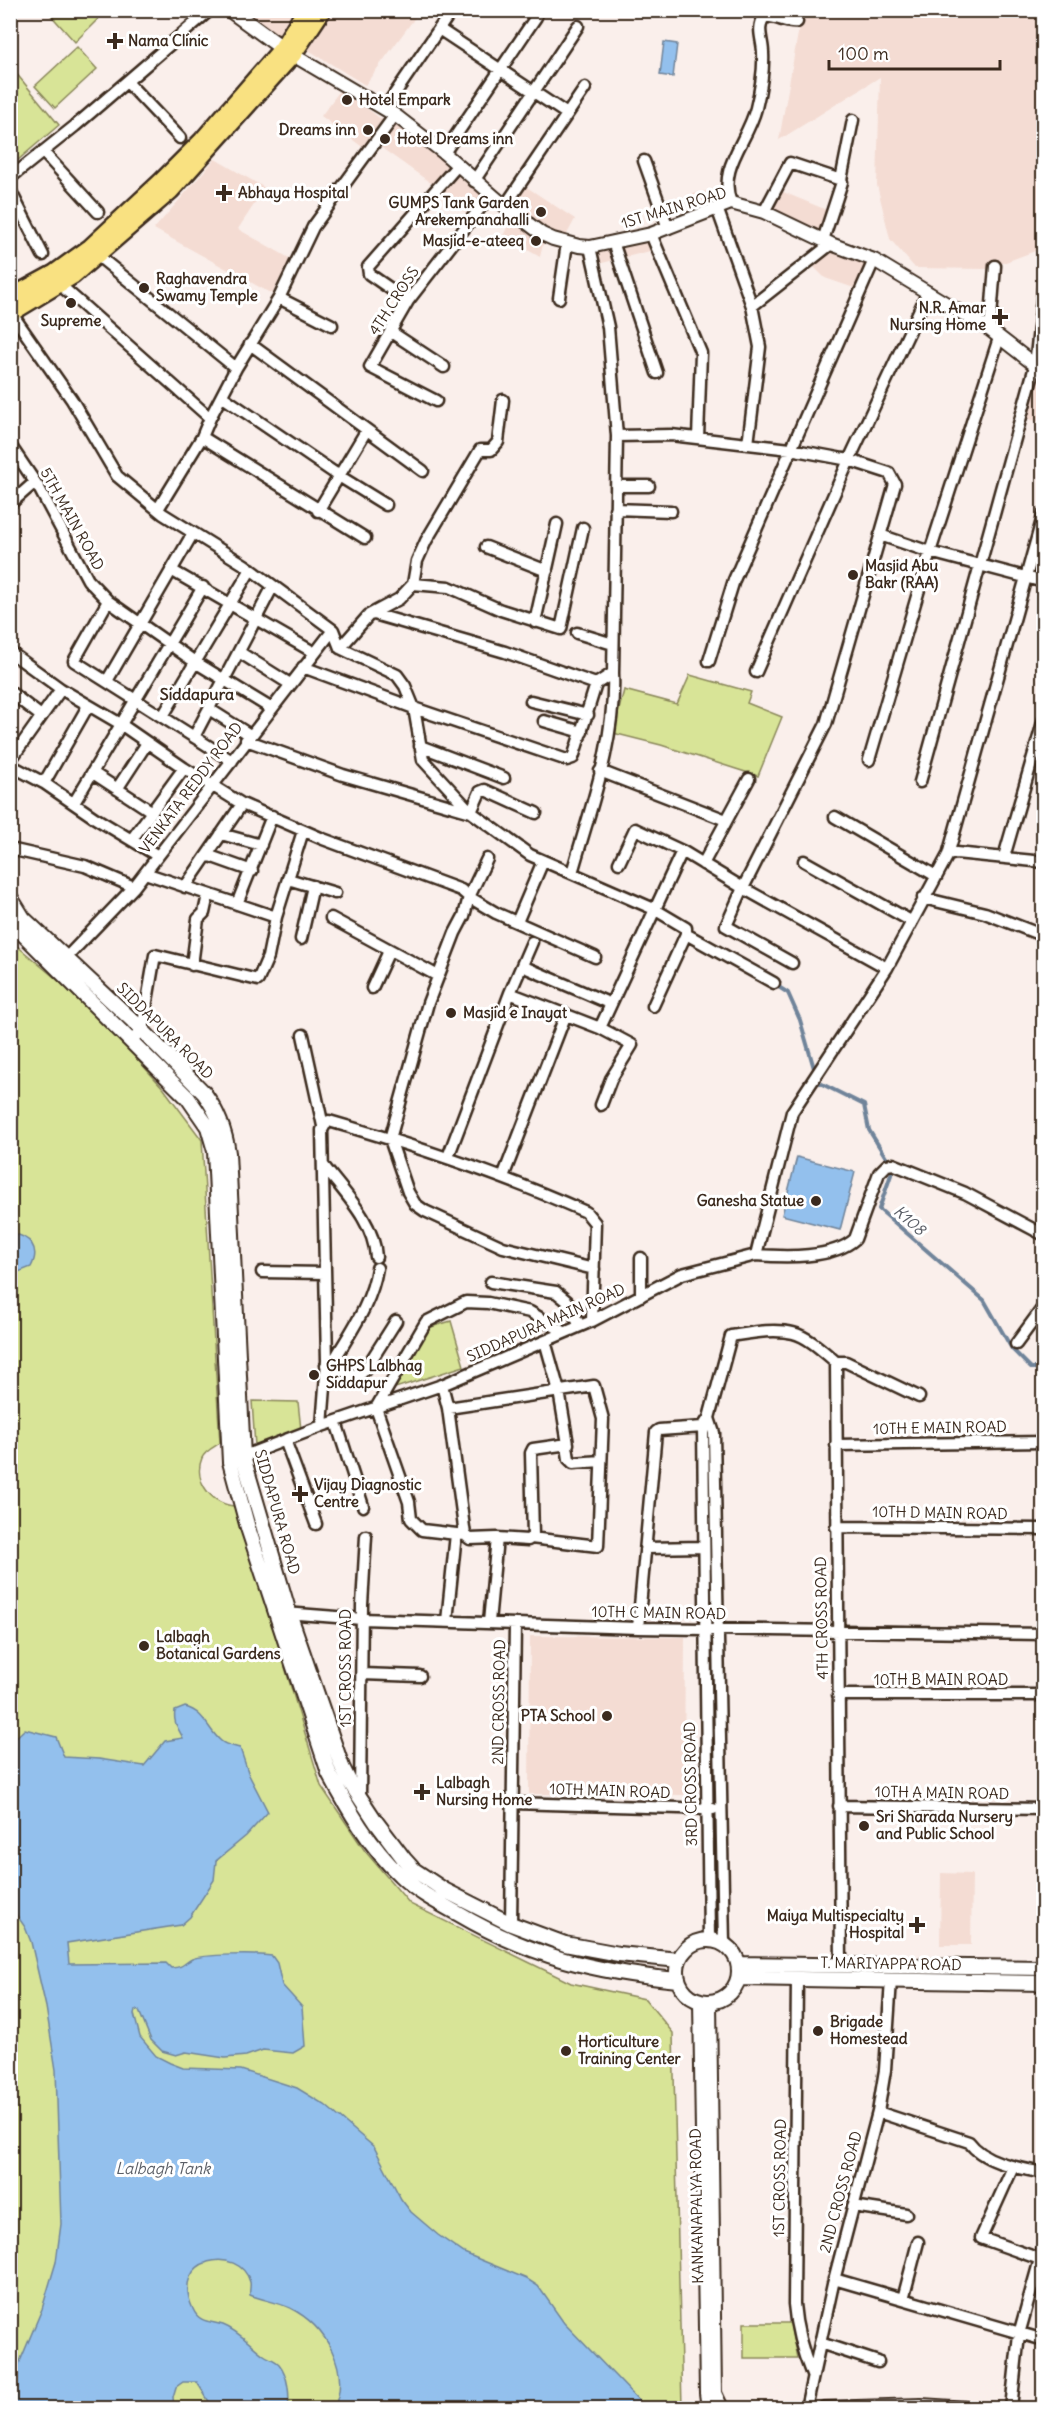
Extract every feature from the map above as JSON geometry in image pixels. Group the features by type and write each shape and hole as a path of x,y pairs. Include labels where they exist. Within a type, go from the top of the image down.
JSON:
{"main road":[{"path":"230,10 287,52"},
{"path":"10,297 54,273 112,227 202,140 287,52 304,10"},
{"path":"11,314 73,276 171,191 323,10"},
{"name":"SIDDAPURA ROAD","path":"10,897 23,918 142,1030 204,1093 212,1104 225,1134 228,1153 236,1459"},
{"name":"SIDDAPURA ROAD","path":"10,921 194,1105 208,1127 215,1150 236,1459 329,1773 366,1834 399,1874 428,1896 470,1921 528,1949 588,1967 678,1980"},
{"name":"SIDDAPURA ROAD","path":"282,1613 342,1767 360,1799 414,1870 444,1890 511,1924 565,1944 590,1950 679,1960"},
{"path":"709,1940 723,1944 734,1954 738,1971 728,1995 705,2002 683,1990 678,1980 679,1960 691,1945 709,1940"},
{"name":"T. MARIYAPPA ROAD","path":"738,1971 841,1965 1044,1968"},
{"name":"T. MARIYAPPA ROAD","path":"738,1971 797,1979 1044,1983"}],"street":[{"path":"10,178 210,10"},
{"path":"158,509 202,436 236,368 279,298 313,227 390,111 438,29 452,10"},
{"path":"731,203 728,194 728,168 756,109 760,87 763,53 759,36 761,21 764,17 769,16 789,23 797,22"},
{"path":"444,153 536,17"},
{"path":"474,181 578,26"},
{"path":"438,29 567,114"},
{"name":"1ST MAIN ROAD","path":"287,52 390,111 542,234 567,243 590,247 651,234 731,203 764,212 827,242 874,260 994,334 1040,369"},
{"path":"127,81 180,138"},
{"path":"506,206 585,88"},
{"path":"752,306 827,242 843,182 841,180 853,120"},
{"path":"43,152 98,212"},
{"path":"644,160 668,228"},
{"path":"764,212 789,164 841,180"},
{"path":"408,301 369,274 368,267 457,166"},
{"path":"10,190 43,255"},
{"name":"4TH CROSS","path":"436,401 370,367 408,301 490,194"},
{"path":"717,208 752,306 760,347 748,444"},
{"path":"651,234 701,353 698,438"},
{"path":"614,242 657,373"},
{"path":"559,298 567,243"},
{"path":"572,873 600,771 615,702 613,644 617,436 608,327 590,247"},
{"path":"97,255 236,368"},
{"path":"709,661 734,580 874,260"},
{"path":"869,760 994,334 995,266"},
{"path":"920,782 980,564 1040,369 1044,280"},
{"path":"58,284 210,418"},
{"path":"756,672 849,460 928,292"},
{"path":"279,298 332,325"},
{"path":"11,314 72,400 117,476 158,509 250,569 333,630 340,648 396,675 405,686 414,708 423,760 471,812 530,855 654,909 686,928 686,934 653,1006"},
{"path":"391,332 444,367"},
{"path":"250,344 423,471"},
{"path":"222,397 339,476 387,505"},
{"path":"340,648 369,615 399,599 413,584 417,561 426,541 480,450 491,450 498,442 503,400"},
{"path":"318,511 366,431"},
{"path":"617,436 671,435 790,449 849,460 889,474 895,484 826,724 726,926 792,963"},
{"path":"202,436 364,538"},
{"name":"5TH MAIN ROAD","path":"10,445 35,482 88,580 108,602 195,662 272,709"},
{"path":"10,504 35,482"},
{"path":"616,486 649,486"},
{"path":"615,509 671,511"},
{"path":"756,1255 792,1112 887,968 910,921 948,855 1024,576 1044,513"},
{"path":"535,622 557,524"},
{"path":"413,584 449,587 501,610 561,629 583,528"},
{"path":"107,681 193,533"},
{"path":"880,535 930,552 1044,582"},
{"path":"486,548 547,570"},
{"path":"163,717 250,569"},
{"path":"171,570 315,653"},
{"path":"194,736 273,586"},
{"path":"74,802 119,723 136,699 203,587"},
{"path":"108,602 74,661 232,761"},
{"path":"369,615 374,614 505,652 596,684"},
{"name":"VENKATA REDDY ROAD","path":"66,958 134,887 333,630"},
{"path":"577,633 613,644"},
{"path":"10,652 61,689 119,723 184,768 242,804 303,831 461,890 469,897 517,922 595,957"},
{"path":"239,652 290,684"},
{"path":"303,667 567,760 575,756 596,684 613,674"},
{"path":"61,689 10,763 158,856"},
{"path":"10,692 41,716"},
{"path":"531,700 588,715"},
{"path":"44,783 88,706"},
{"path":"208,710 248,737 343,775 471,812"},
{"path":"1004,857 1044,719"},
{"path":"544,721 582,732"},
{"path":"10,738 21,746"},
{"path":"117,789 147,743"},
{"path":"420,746 504,778"},
{"path":"132,840 184,768"},
{"path":"600,771 726,820"},
{"path":"93,772 151,812"},
{"path":"702,864 749,779"},
{"path":"471,812 480,792 485,790 536,813"},
{"path":"185,887 242,804"},
{"path":"237,904 272,816"},
{"path":"835,817 936,876"},
{"path":"620,863 635,830 682,851 743,888 887,968"},
{"path":"131,1041 142,1030 155,955 258,980 268,957 276,917 303,831"},
{"path":"221,834 261,845"},
{"path":"10,849 85,866 134,887"},
{"path":"600,1028 682,851"},
{"path":"948,855 956,853 1044,862"},
{"path":"207,855 252,871"},
{"path":"487,859 469,897 464,916 438,976 390,1139 408,1192 415,1204 425,1211 503,1247 594,1269"},
{"path":"517,922 543,861"},
{"path":"804,861 910,921"},
{"path":"145,873 276,917"},
{"path":"288,879 335,893"},
{"path":"301,939 314,886"},
{"path":"192,965 198,919 204,914 208,895"},
{"path":"923,898 985,913 1044,936"},
{"path":"331,918 438,976"},
{"path":"686,934 774,983"},
{"path":"448,1157 510,993 532,942"},
{"path":"372,988 389,951"},
{"path":"522,966 611,1004"},
{"path":"512,994 600,1028 632,1045 611,1079 601,1105"},
{"path":"503,1177 566,1014"},
{"path":"303,1035 323,1126 325,1273 330,1364 322,1426"},
{"path":"323,1126 329,1121 448,1157 586,1212 595,1223 592,1321"},
{"name":"SIDDAPURA MAIN ROAD","path":"236,1459 322,1426 442,1385 592,1321 682,1274 756,1255 785,1257 838,1250 847,1246 855,1239 879,1173 887,1165 893,1164 965,1193 1044,1235"},
{"path":"322,1165 367,1224 373,1237 377,1263 375,1285 369,1301 330,1364"},
{"path":"641,1258 641,1296"},
{"path":"262,1272 325,1273"},
{"path":"491,1282 556,1293 567,1301 580,1326"},
{"path":"448,1408 594,1386 603,1419 598,1545 531,1538 470,1539 460,1535 422,1530 411,1519 409,1502 375,1408 426,1322 466,1302 488,1303 530,1312 564,1332"},
{"path":"1016,1344 1044,1306"},
{"path":"330,1364 339,1370 358,1376 365,1370 396,1321"},
{"path":"706,1423 731,1336 761,1332 793,1333 816,1346 836,1362 846,1362 920,1397"},
{"path":"545,1341 559,1391 569,1441 567,1446 569,1459 573,1463 601,1461"},
{"name":"4TH CROSS ROAD","path":"836,1362 841,1965"},
{"path":"442,1385 448,1408 460,1535 447,1621"},
{"path":"336,1422 363,1506"},
{"path":"638,1628 656,1432 706,1423"},
{"path":"706,1423 714,1433 723,1944"},
{"name":"3RD CROSS ROAD","path":"706,1423 703,1547 709,1940"},
{"path":"285,1440 316,1524"},
{"name":"10TH E MAIN ROAD","path":"836,1445 1044,1442"},
{"path":"531,1538 533,1536 533,1449 567,1446"},
{"name":"10TH D MAIN ROAD","path":"836,1527 1044,1529"},
{"name":"1ST CROSS ROAD","path":"360,1799 362,1619 366,1536"},
{"name":"2ND CROSS ROAD","path":"489,1622 497,1538"},
{"path":"646,1548 703,1547"},
{"name":"10TH C MAIN ROAD","path":"282,1613 362,1619 638,1628 1044,1634"},
{"name":"2ND CROSS ROAD","path":"511,1924 515,1624"},
{"path":"362,1674 420,1676"},
{"name":"10TH B MAIN ROAD","path":"838,1695 1044,1695"},
{"name":"10TH MAIN ROAD","path":"513,1803 721,1809"},
{"name":"10TH A MAIN ROAD","path":"839,1806 1044,1809"},
{"name":"1ST CROSS ROAD","path":"797,1979 794,2304 800,2346 812,2375"},
{"name":"2ND CROSS ROAD","path":"806,2409 834,2279 878,2112 885,2070 891,1980"},
{"name":"KANKANAPALYA ROAD","path":"705,2002 706,2393 708,2409"},
{"name":"KANKANAPALYA ROAD","path":"705,2002 715,2393 722,2409"},
{"path":"878,2112 969,2142 975,2150 1012,2167 1044,2173"},
{"path":"1012,2167 981,2238 1040,2259"},
{"path":"853,2206 906,2214"},
{"path":"903,2299 918,2242"},
{"path":"1011,2409 1019,2334 1044,2245"},
{"path":"834,2279 1044,2340"},
{"path":"820,2343 878,2362"},
{"path":"824,2409 865,2407 968,2409"}],"shaded area":[{"path":"332,10 420,11 365,85 307,49"},
{"path":"256,11 294,11 279,35 251,17"},
{"path":"802,11 1043,11 1043,248 987,269 915,268 890,239 877,185 880,77 779,140"},
{"path":"341,89 385,122 365,149 321,116"},
{"path":"393,119 454,166 435,186 376,144"},
{"path":"215,159 265,188 238,229 291,259 272,294 154,229"},
{"path":"458,170 486,194 470,216 439,194"},
{"path":"525,186 575,219 566,236 544,229 513,203"},
{"path":"727,187 731,200 694,213 688,195"},
{"path":"776,189 829,211 821,233 766,207"},
{"path":"507,211 544,240 540,257 503,236 507,228 499,222"},
{"path":"649,239 654,250 598,264 595,251"},
{"path":"832,246 871,261 857,289 825,278 812,265"},
{"path":"1039,371 1043,376 1043,423 1026,418"},
{"name":"PTA School","path":"530,1636 685,1637 684,1795 529,1794"},
{"path":"941,1873 972,1874 971,1945 940,1945"}],"green space":[{"path":"47,11 106,11 75,42"},
{"path":"77,47 97,69 55,108 35,86"},
{"path":"10,66 59,125 11,166 10,166"},
{"path":"690,675 751,692 747,703 782,717 758,776 661,745 613,733 624,690 677,704"},
{"name":"Lalbagh Botanical Gardens","path":"10,940 92,1009 164,1089 202,1140 220,1443 203,1456 200,1476 207,1491 213,1497 220,1502 236,1506 321,1786 365,1851 410,1904 571,1983 645,1999 673,2033 682,2408 11,2408"},
{"path":"451,1321 464,1366 389,1390 421,1330"},
{"path":"252,1401 298,1402 301,1430 255,1446"},
{"path":"744,2323 790,2323 797,2358 744,2358"}],"water":[{"path":"664,42 677,44 673,77 660,75"},
{"path":"797,1157 855,1172 840,1230 782,1215"},
{"path":"10,1233 28,1240 35,1254 31,1267 11,1275"},
{"name":"Lalbagh Tank","path":"185,1707 197,1713 223,1742 240,1748 249,1775 268,1812 246,1836 216,1861 214,1880 190,1917 181,1925 67,1943 69,1964 166,1963 171,1968 181,1966 198,1957 272,1956 277,1963 282,1985 302,2007 305,2046 293,2053 263,2050 246,2056 225,2058 186,2052 176,2055 162,2051 151,2040 139,2011 135,2010 140,2037 156,2056 183,2068 241,2070 297,2088 325,2105 374,2147 401,2199 411,2212 464,2253 527,2279 538,2286 564,2323 646,2408 334,2408 338,2394 337,2364 324,2338 303,2316 290,2308 250,2295 250,2282 244,2270 233,2263 221,2260 197,2267 190,2277 188,2291 195,2314 209,2322 229,2328 279,2364 288,2385 288,2408 216,2408 211,2405 197,2382 183,2382 176,2387 173,2397 174,2408 11,2408 11,2383 42,2309 56,2262 61,2224 56,2070 46,2007 31,1942 25,1927 11,1907 11,1742 25,1729 56,1737 64,1757 99,1759 144,1766 165,1741 183,1738 176,1725 175,1711"}],"waterway":[{"name":"K108","path":"774,984 788,993 800,1020 818,1082 864,1105 869,1130 893,1169 879,1209 984,1300 1012,1349 1031,1368 1044,1368"}],"place":[{"name":"Nama Clinic","path":"115,41"},
{"name":"Hotel Empark","path":"347,100"},
{"name":"Dreams inn","path":"368,130"},
{"name":"Hotel Dreams inn","path":"385,139"},
{"name":"Abhaya Hospital","path":"224,193"},
{"name":"GUMPS Tank Garden Arekempanahalli","path":"541,212"},
{"name":"Masjid-e-ateeq","path":"536,241"},
{"name":"Raghavendra Swamy Temple","path":"144,288"},
{"name":"Supreme","path":"71,303"},
{"name":"N.R. Amar Nursing Home","path":"1000,317"},
{"name":"Masjid Abu Bakr (RAA)","path":"853,575"},
{"name":"Masjid e Inayat","path":"451,1013"},
{"name":"Ganesha Statue","path":"816,1201"},
{"name":"GHPS Lalbhag Siddapur","path":"314,1375"},
{"name":"Vijay Diagnostic Centre","path":"300,1494"},
{"name":"Lalbagh Botanical Gardens","path":"144,1646"},
{"name":"PTA School","path":"607,1716"},
{"name":"Lalbagh Nursing Home","path":"422,1792"},
{"name":"Sri Sharada Nursery and Public School","path":"864,1826"},
{"name":"Maiya Multispecialty Hospital","path":"917,1925"},
{"name":"Brigade Homestead","path":"818,2031"},
{"name":"Horticulture Training Center","path":"566,2051"}],"district":[{"name":"Siddapura","path":"197,694"}]}
